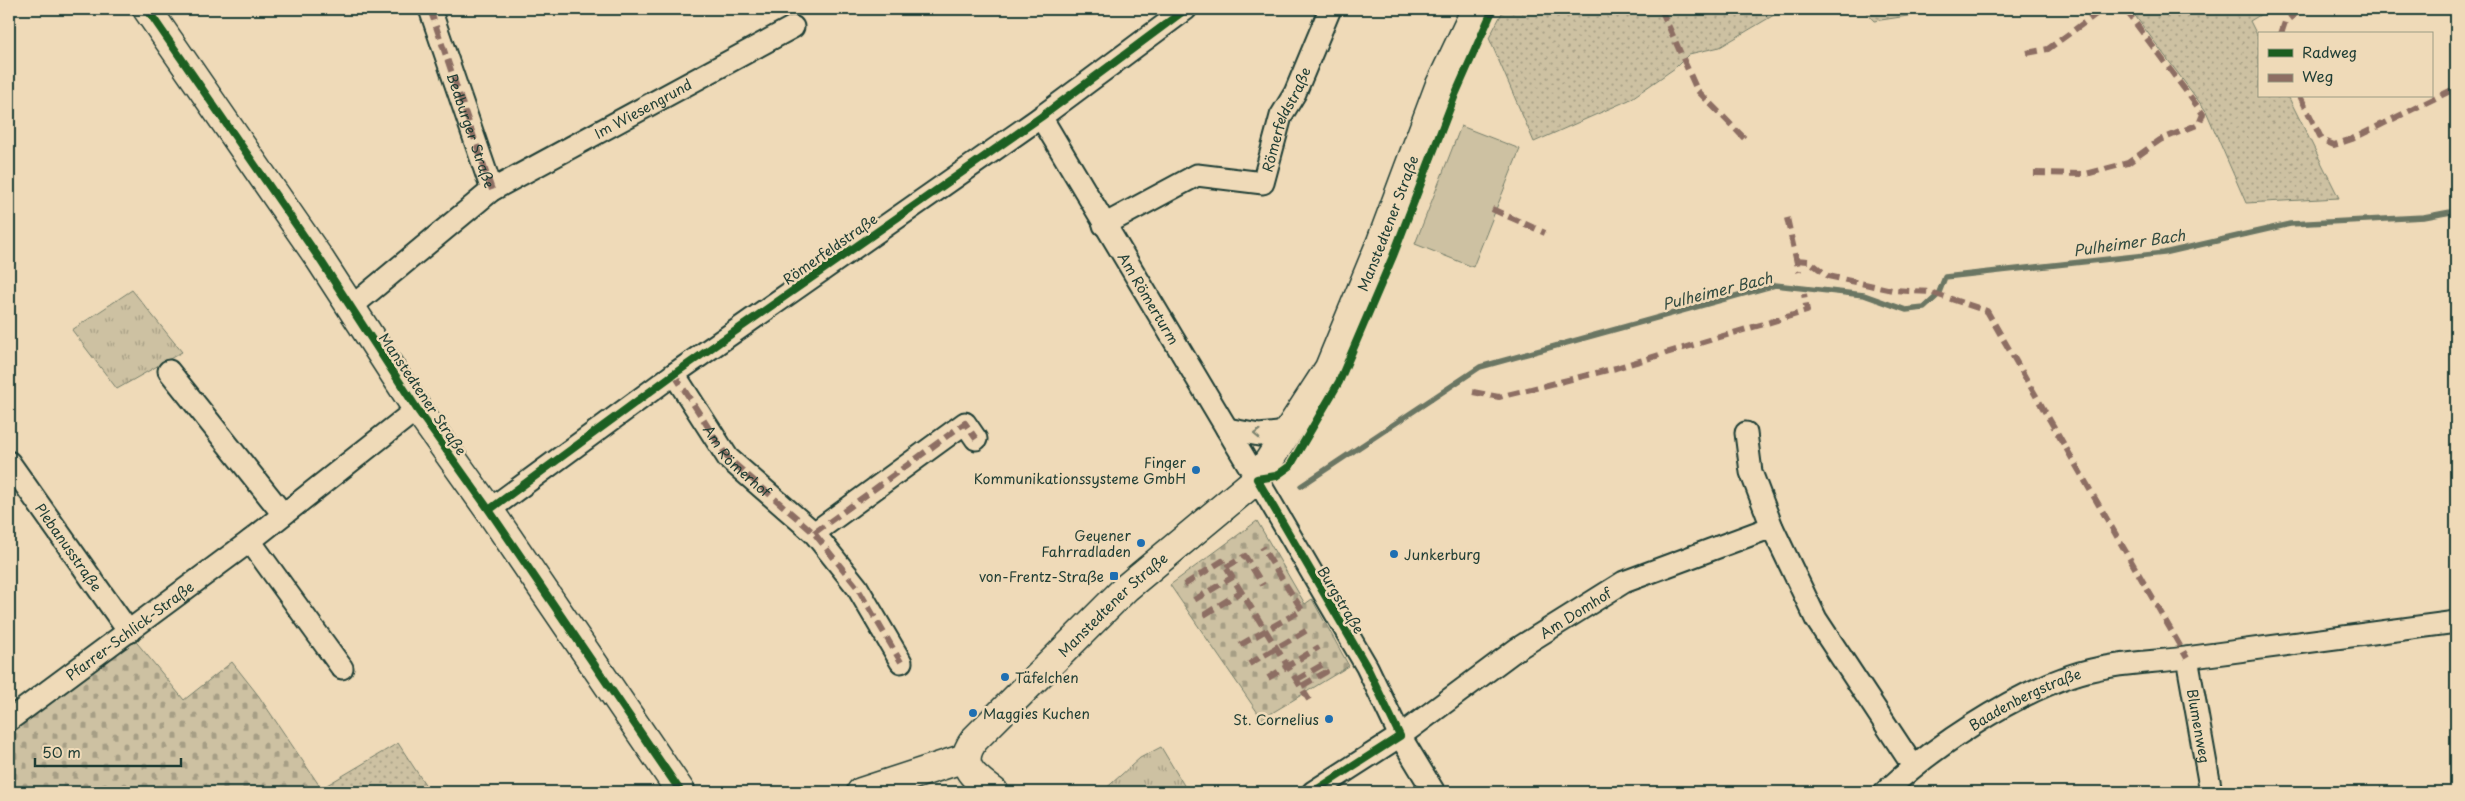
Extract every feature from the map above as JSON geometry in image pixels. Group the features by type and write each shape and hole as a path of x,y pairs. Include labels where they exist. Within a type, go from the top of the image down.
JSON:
{"street":[{"name":"Manstedtener Straße","path":"146,9 313,250 417,409 489,510 681,792"},
{"name":"Bedburger Straße","path":"350,308 492,190 430,9"},
{"name":"Römerfeldstraße","path":"489,510 674,374 1041,117 1186,9"},
{"name":"Römerfeldstraße","path":"1104,225 1196,175 1263,183 1281,116 1295,93 1330,9"},
{"name":"Manstedtener Straße","path":"966,758 968,748 975,739 1126,588 1257,479 1329,368 1381,242 1439,87 1476,9"},
{"name":"Im Wiesengrund","path":"492,190 793,26"},
{"name":"Am Römerturm","path":"1041,117 1257,479"},
{"path":"169,371 283,514"},
{"name":"Am Römerhof","path":"674,374 728,458 814,533 857,587 901,662"},
{"name":"Pfarrer-Schlick-Straße","path":"9,720 250,541 417,409"},
{"path":"814,533 965,423 976,439"},
{"path":"1227,429 1259,435 1287,432"},
{"path":"1746,433 1751,472 1772,527 1816,619 1912,766"},
{"name":"Plebanusstraße","path":"9,462 129,632"},
{"name":"Burgstraße","path":"1257,479 1367,668 1400,736 1434,792"},
{"name":"Am Domhof","path":"1313,792 1400,736 1517,649 1624,582 1772,527"},
{"path":"250,541 342,668"},
{"name":"Baadenbergstraße","path":"1885,792 1912,766 1999,710 2070,676 2112,665 2188,658 2456,622"},
{"name":"Blumenweg","path":"2188,658 2211,792"},
{"path":"861,792 908,785 966,758 973,777 994,792"}],"green space":[{"path":"1504,9 1784,9 1720,47 1689,54 1675,68 1629,100 1534,142 1489,38"},
{"path":"1863,9 1955,9 1874,21"},
{"path":"2130,9 2270,9 2250,21 2258,37 2258,98 2289,98 2339,198 2246,203 2206,111"},
{"path":"1461,126 1520,149 1473,267 1415,244"},
{"path":"132,290 182,352 117,389 72,330"},
{"path":"1257,521 1305,604 1312,599 1349,666 1262,719 1170,585"},
{"path":"133,638 184,700 232,662 258,695 319,785 310,792 9,792 9,729"},
{"path":"398,743 430,792 333,792 327,785"},
{"path":"1161,747 1188,792 1102,792 1140,758"}],"waterway":[{"name":"Pulheimer Bach","path":"1301,486 1480,367 1775,285 1864,295 1906,310 1924,308 1938,295 1945,277 2164,253 2290,224 2424,217 2456,211"}],"marked path":[{"path":"430,9 492,190"},
{"path":"1661,9 1697,90 1748,142"},
{"path":"2027,53 2048,49 2103,9"},
{"path":"2034,173 2086,174 2128,163 2160,140 2199,124 2203,114 2125,9"},
{"path":"2282,32 2285,22 2301,9"},
{"path":"2301,98 2322,140 2334,145 2352,139 2456,88"},
{"path":"1492,209 1545,233"},
{"path":"1787,218 1799,272"},
{"path":"1796,260 1809,261 1828,276 1892,290 1930,292 1987,311 2187,658"},
{"path":"1473,392 1499,397 1616,368 1807,311 1804,294"},
{"path":"674,374 728,458 814,533 857,587 901,662"},
{"path":"814,533 965,423 976,439"},
{"path":"1240,645 1302,610 1262,547"},
{"path":"1226,567 1245,556 1263,585"},
{"path":"1184,585 1222,561 1309,700"},
{"path":"1194,600 1233,577"},
{"path":"1204,615 1242,591"},
{"path":"1249,664 1309,629"},
{"path":"1268,678 1319,647"},
{"path":"1296,680 1322,665 1326,672 1300,687"}],"cycle path":[{"path":"147,9 319,258 417,409 489,510 681,792"},
{"path":"489,510 674,374 1041,117 1186,9"},
{"path":"1257,479 1276,476 1290,466 1339,382 1393,256 1455,95 1493,9"},
{"path":"1257,479 1367,667 1400,736 1313,792"}],"place":[{"name":"Finger Kommunikationssysteme GmbH","path":"1196,470"},
{"name":"Geyener Fahrradladen","path":"1141,543"},
{"name":"Junkerburg","path":"1394,554"},
{"name":"von-Frentz-Straße","path":"1114,576"},
{"name":"Täfelchen","path":"1005,677"},
{"name":"Maggies Kuchen","path":"973,713"},
{"name":"St. Cornelius","path":"1329,719"}]}
